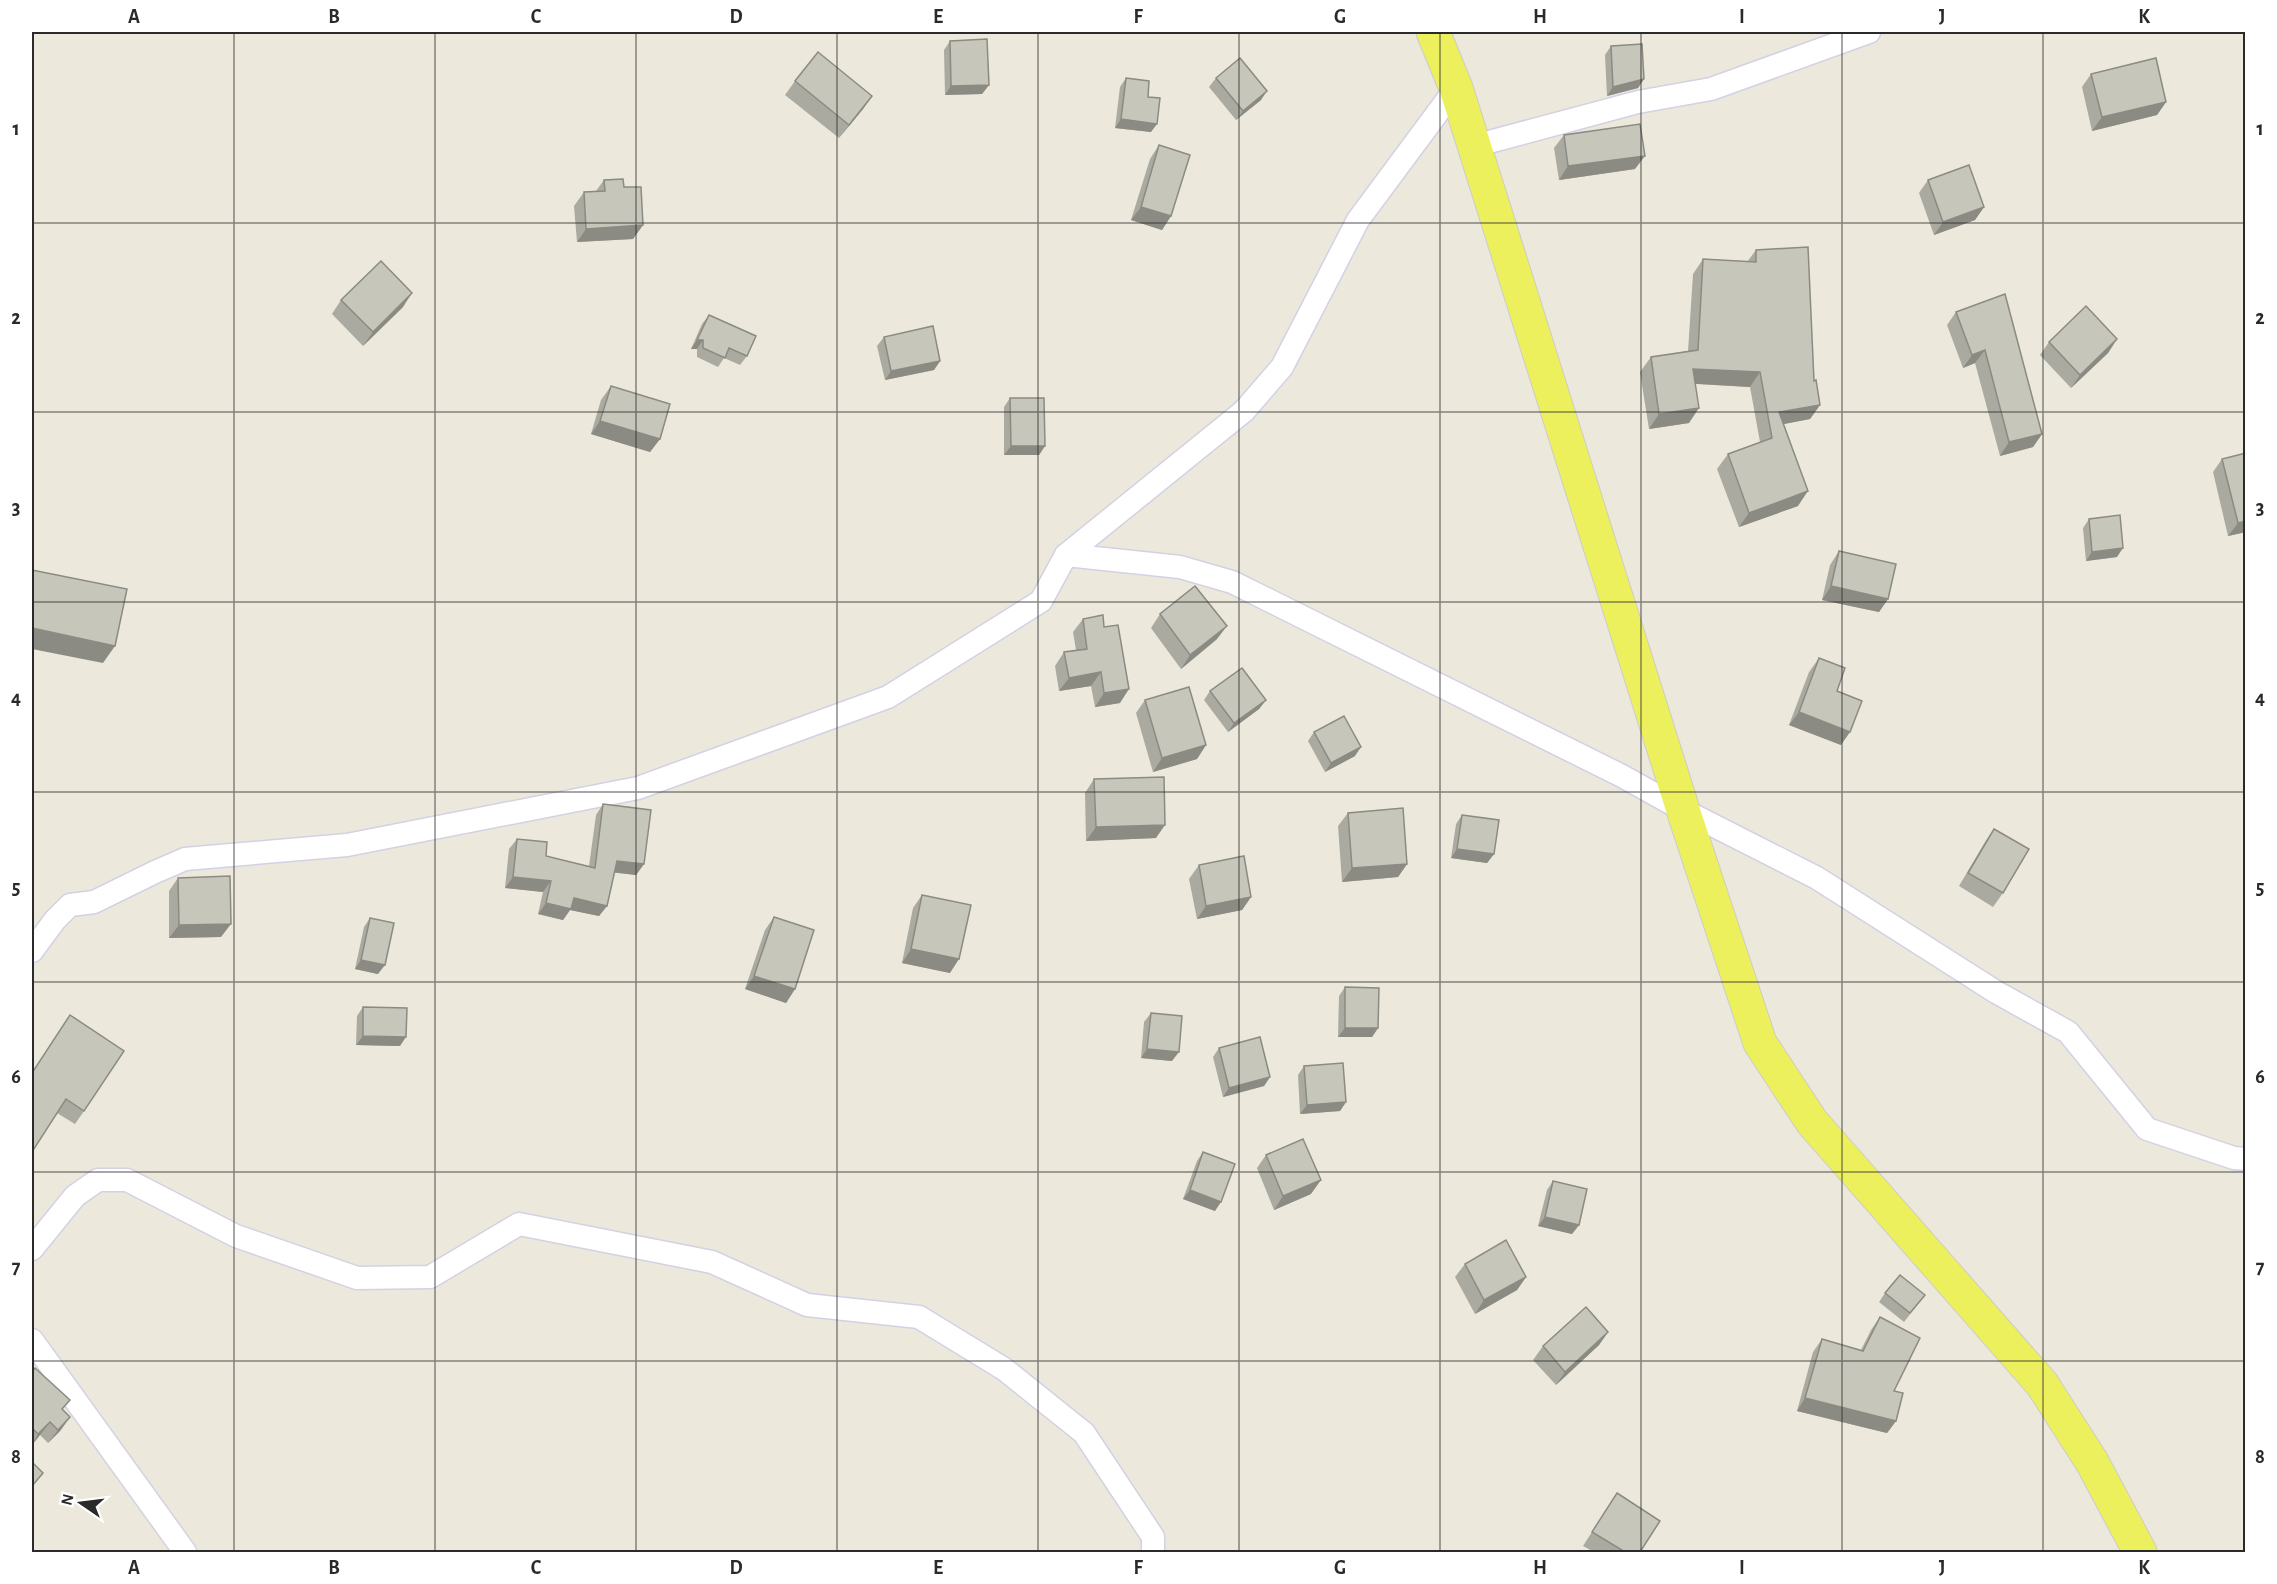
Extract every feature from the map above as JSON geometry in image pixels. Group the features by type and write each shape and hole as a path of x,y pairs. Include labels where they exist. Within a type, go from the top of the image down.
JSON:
{"main road":[{"path":"1434,32 1456,88 1683,810 1760,1043 1812,1122 2042,1384 2092,1462 2140,1552"}],"street":[{"path":"1474,146 1638,102 1711,89 1869,32"},
{"path":"32,951 55,920 70,905 94,902 185,859 347,845 638,788 888,697 1041,601 1066,555 1244,411 1282,367 1358,220 1456,88"},
{"path":"1066,555 1180,567 1232,582 1622,776 1683,810 1817,878 1996,992 2068,1032 2147,1129 2234,1158 2246,1159"},
{"path":"32,1249 75,1196 90,1185 98,1180 127,1180 236,1236 357,1278 430,1277 519,1224 712,1262 807,1305 919,1317 1004,1369 1084,1433 1153,1537 1153,1552"},
{"path":"32,1340 185,1552"}],"building":[{"path":"987,39 989,85 951,86 950,41"},
{"path":"1642,44 1644,79 1613,87 1611,46"},
{"path":"818,52 872,96 849,125 795,81"},
{"path":"1240,58 1267,91 1243,111 1216,78"},
{"path":"2156,58 2166,102 2102,117 2091,74"},
{"path":"1126,78 1149,81 1148,97 1160,98 1157,124 1121,119"},
{"path":"1640,124 1645,156 1568,166 1564,135"},
{"path":"1159,145 1190,155 1171,216 1141,207"},
{"path":"1969,165 1984,207 1943,222 1928,180"},
{"path":"623,179 624,187 641,187 643,225 586,229 584,192 605,191 604,180"},
{"path":"1808,247 1814,381 1816,380 1820,405 1779,412 1808,491 1749,513 1728,454 1772,438 1760,372 1693,369 1699,408 1659,414 1651,357 1698,350 1703,259 1756,262 1756,250"},
{"path":"381,261 412,293 373,332 341,300"},
{"path":"2005,294 2042,434 2009,442 1985,350 1972,355 1956,312"},
{"path":"2086,306 2117,339 2080,375 2049,342"},
{"path":"709,315 756,336 747,356 729,348 725,358 703,348 703,340 697,340"},
{"path":"933,326 940,361 891,371 884,337"},
{"path":"611,386 670,404 660,439 600,421"},
{"path":"1010,398 1044,398 1045,446 1011,446"},
{"path":"2246,453 2246,521 2238,523 2222,459"},
{"path":"2120,515 2123,548 2092,552 2089,519"},
{"path":"1839,551 1896,564 1888,599 1831,586"},
{"path":"32,570 127,589 115,646 32,628"},
{"path":"1195,586 1227,626 1190,655 1160,614"},
{"path":"1103,615 1104,627 1118,625 1129,689 1104,693 1101,672 1069,678 1064,652 1087,649 1083,619"},
{"path":"1819,658 1845,668 1837,691 1862,701 1850,732 1799,712"},
{"path":"1242,668 1266,700 1234,723 1210,691"},
{"path":"1189,687 1206,745 1162,758 1145,700"},
{"path":"1344,716 1361,747 1331,763 1314,732"},
{"path":"1164,777 1165,825 1096,827 1094,779"},
{"path":"603,804 651,810 644,864 617,861 607,906 574,898 571,909 546,903 551,881 513,877 517,839 547,842 546,856 595,868"},
{"path":"1403,808 1407,864 1352,868 1348,813"},
{"path":"1462,815 1499,820 1494,854 1457,849"},
{"path":"1994,829 2029,849 2003,893 1968,873"},
{"path":"1244,856 1251,897 1206,906 1199,865"},
{"path":"230,876 231,924 179,925 178,878"},
{"path":"922,895 971,905 959,959 911,949"},
{"path":"774,917 814,930 795,989 754,976"},
{"path":"370,918 394,923 385,965 361,960"},
{"path":"1345,987 1379,988 1378,1028 1345,1028"},
{"path":"363,1007 407,1008 406,1037 363,1036"},
{"path":"1151,1013 1182,1016 1179,1052 1147,1049"},
{"path":"70,1015 124,1051 84,1111 66,1099 32,1152 32,1073"},
{"path":"1260,1037 1270,1077 1229,1088 1219,1048"},
{"path":"1343,1063 1346,1102 1307,1105 1304,1066"},
{"path":"1303,1139 1321,1180 1283,1196 1266,1155"},
{"path":"1203,1152 1235,1164 1221,1202 1190,1190"},
{"path":"1553,1181 1587,1189 1579,1225 1545,1217"},
{"path":"1506,1240 1526,1277 1484,1300 1465,1264"},
{"path":"1900,1275 1925,1295 1910,1313 1885,1293"},
{"path":"1586,1307 1608,1332 1565,1372 1543,1346"},
{"path":"1880,1317 1920,1338 1894,1391 1903,1393 1896,1421 1805,1398 1822,1339 1863,1351"},
{"path":"35,1368 70,1400 62,1409 70,1417 58,1430 50,1422 38,1434 32,1428 32,1372"},
{"path":"32,1462 43,1473 32,1486"},
{"path":"1617,1493 1660,1521 1640,1552 1625,1552 1592,1532"}]}
